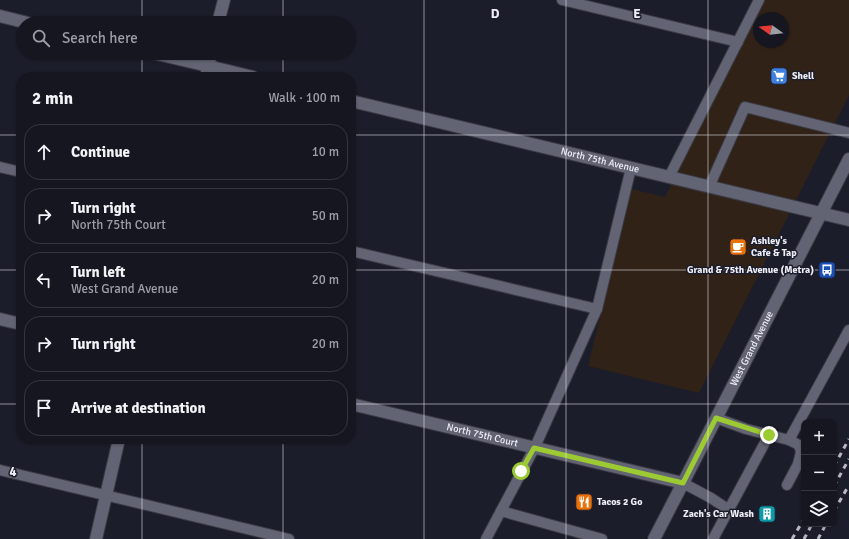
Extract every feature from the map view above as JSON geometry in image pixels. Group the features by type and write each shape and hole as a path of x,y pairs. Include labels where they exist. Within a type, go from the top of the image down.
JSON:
{"street":[{"path":"220,16 224,0"},
{"path":"0,16 16,20"},
{"path":"173,60 207,72 210,60"},
{"name":"North 75th Avenue","path":"356,102 849,220"},
{"name":"West Grand Avenue","path":"654,539 849,159"},
{"path":"0,319 16,323"},
{"name":"North 75th Court","path":"356,405 683,483"},
{"path":"96,539 118,444"}],"lane":[{"path":"562,0 738,42"},
{"path":"669,177 759,0"},
{"path":"709,187 745,107 849,133"},
{"path":"0,167 16,171"},
{"path":"486,539 534,448 597,309 631,168"},
{"path":"356,252 597,309"},
{"path":"789,440 849,330"},
{"path":"716,418 789,440 798,445 801,452 798,464 787,485"},
{"path":"713,539 769,435"},
{"path":"0,470 289,539"},
{"path":"683,483 711,498 729,510"},
{"path":"501,511 602,539"}],"shaded area":[{"path":"764,0 849,0 849,95 699,393 588,366 632,189 665,197 753,22 753,48 789,48 789,12 758,12"}],"railway":[{"path":"837,461 849,439"},
{"path":"837,481 849,459"},
{"path":"837,506 849,485"},
{"path":"792,539 801,524"},
{"path":"804,539 810,527"},
{"path":"818,539 824,527"}],"place":[{"name":"Shell","path":"779,76"},
{"name":"Ashley's Cafe & Tap","path":"738,247"},
{"name":"Grand & 75th Avenue (Metra)","path":"827,270"},
{"name":"Tacos 2 Go","path":"584,502"},
{"name":"Zach's Car Wash","path":"767,514"}],"route":[{"path":"521,471 534,448 683,483 716,418 746,429 769,435"}]}
